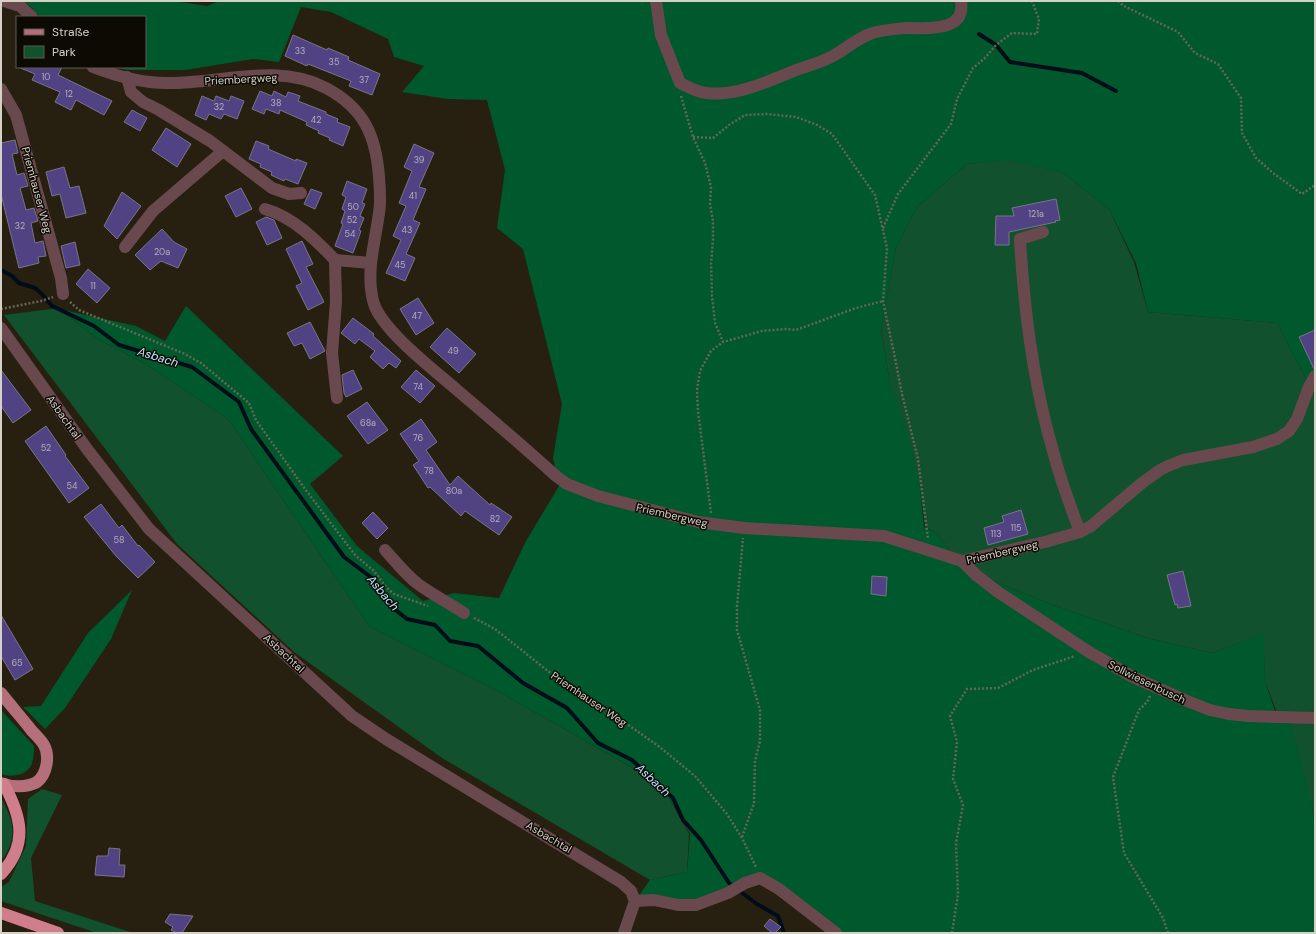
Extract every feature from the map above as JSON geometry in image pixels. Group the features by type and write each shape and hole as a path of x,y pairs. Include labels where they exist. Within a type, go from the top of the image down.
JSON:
{"highway":[{"path":"1,874 8,867 15,854 20,829 14,802 2,783"},
{"path":"1,913 58,933"}],"main road":[{"path":"1,693 44,746 47,759 44,772 37,781 30,785 19,786 2,783"}],"street":[{"path":"4,1 20,6 31,16"},
{"path":"656,1 661,35 680,83 698,92 722,94 744,89 833,56 862,36 874,32 949,25 960,16 962,10 961,1"},
{"name":"Priembergweg","path":"95,68 105,72 148,82 167,83 272,75 309,81 338,94 349,103 366,125 373,138 378,162 380,212 371,263 370,288 378,313 384,322 426,363 556,476 573,487 598,496 698,522 744,528 873,535 895,540 962,561 1045,542 1080,532 1091,526 1142,483 1168,466 1183,460 1253,447 1277,439 1289,431 1297,419 1309,387 1315,376"},
{"path":"127,77 131,92 143,102 223,150 272,188 289,194 301,193"},
{"name":"Priemhauser Weg","path":"1,90 16,115 57,265 58,295"},
{"path":"125,247 153,211 223,150"},
{"path":"265,209 280,215 298,226 315,239 335,260 371,263"},
{"path":"1043,232 1020,239 1028,336 1039,395 1052,451 1080,532"},
{"path":"335,260 336,302 332,353 337,398"},
{"name":"Asbachtal","path":"1,328 87,449 149,529 352,716 386,740 621,882 631,891 635,901"},
{"path":"385,550 417,583 464,613"},
{"name":"Sollwiesenbusch","path":"962,561 976,575 998,592 1089,652 1126,674 1154,687 1210,710 1229,714 1315,718"},
{"path":"624,933 635,901 654,900 678,905 696,905 728,894 745,882 760,878 778,889 836,933"}],"path":[{"path":"883,228 898,194 951,124 957,99 973,68 985,58 996,45 1012,33 1037,34 1039,19 1032,1"},
{"path":"1118,1 1124,6 1178,32 1195,53 1218,64 1241,98 1242,133 1256,158 1273,173 1302,194 1315,186"},
{"path":"680,83 680,93 693,137 705,163 711,187 710,204 713,227 711,264 713,303 715,322 723,342"},
{"path":"693,137 713,138 729,125 745,115 767,114 796,117 818,125 832,134 875,195 887,248 883,301 902,394 918,459 930,552"},
{"path":"1,309 41,301 58,295 79,310 185,354 201,363 249,404 256,420 305,489 355,555 374,571 386,587 394,594 430,607"},
{"path":"712,524 711,505 698,411 697,390 700,371 711,352 723,342 762,331 785,329 796,330 856,308 883,301"},
{"path":"742,838 754,803 755,761 760,741 760,710 737,630 737,606 744,528"},
{"name":"Priemhauser Weg","path":"464,613 487,624 548,672 600,705 678,762 694,776 727,814 742,838 760,878"},
{"path":"952,933 958,894 956,843 963,805 953,779 957,742 950,716 967,689 998,688 1033,670 1089,652"},
{"path":"1154,687 1147,702 1140,710 1113,777 1124,853 1163,918 1168,933"}],"green space":[{"path":"23,1 174,1 207,6 219,1 1315,1 1315,396 1277,323 1148,312 1136,263 1109,209 1062,172 1009,160 967,164 917,207 896,248 881,328 890,383 910,442 920,489 924,527 937,533 962,568 1048,603 1147,638 1212,653 1264,633 1265,681 1275,711 1290,721 1312,806 1315,826 1315,933 842,933 803,902 761,876 707,900 637,898 650,880 687,872 690,834 661,784 501,693 369,626 228,419 144,363 99,340 59,309 136,326 165,341 186,306 343,456 310,484 357,546 423,601 454,593 499,598 526,541 559,486 553,458 562,404 523,249 497,228 505,170 487,100 448,99 402,92 424,66 394,57 388,39 331,12 301,7 279,62 253,59 185,70 126,70 121,68 146,68 146,16 39,16"},
{"path":"1010,159 1062,172 1109,209 1134,262 1148,312 1277,323 1315,396 1315,826 1312,806 1265,681 1263,634 1212,653 1147,638 1048,603 962,568 937,533 925,527 920,488 890,384 881,327 896,248 917,207 967,164"},
{"path":"59,309 99,340 144,363 228,419 369,626 501,693 661,784 689,834 687,872 650,880 442,758 294,652 177,544 4,315"},
{"path":"132,590 111,639 65,708 45,729 23,707 41,706 88,633"},
{"path":"1,710 34,746 32,765 26,771 17,775 11,776 1,774"},
{"path":"42,789 62,795 31,858 35,901 133,933 97,933 1,901 1,887 9,882 26,846 28,799"},
{"path":"1,799 12,823 12,836 10,845 1,861"}],"building":[{"path":"293,35 327,50 328,48 349,57 348,60 380,74 372,95 349,86 351,81 308,64 307,66 285,56"},
{"path":"20,68 62,68 58,75 112,101 104,115 76,100 71,110 55,102 60,92 32,80 35,74"},
{"path":"260,91 272,96 274,91 286,97 288,92 300,96 298,101 326,112 326,114 338,119 337,122 350,127 343,146 329,140 330,138 318,133 319,131 306,125 307,122 280,110 279,114 266,109 264,114 252,109"},
{"path":"202,96 214,101 216,96 229,101 231,96 244,101 237,119 224,114 221,119 209,114 206,120 195,115"},
{"path":"132,110 147,118 140,131 124,122"},
{"path":"166,128 191,144 177,167 152,150"},
{"path":"15,140 18,153 12,154 17,175 24,173 28,186 20,188 26,210 34,208 38,221 31,223 35,243 43,241 46,256 38,257 39,263 19,268 1,194 1,143"},
{"path":"256,141 269,146 268,149 296,161 296,159 307,163 298,184 285,179 284,181 271,175 272,172 260,167 261,164 249,159"},
{"path":"414,144 434,153 419,187 426,189 413,220 420,223 406,254 415,258 405,281 386,273 401,240 393,236 406,206 399,203 412,171 404,167"},
{"path":"64,167 70,188 79,186 86,213 66,218 60,194 52,196 46,172"},
{"path":"347,181 367,189 362,203 365,204 360,216 364,218 353,253 335,246 343,224 341,223 345,211 342,209 346,197 342,195"},
{"path":"241,188 252,209 236,217 225,196"},
{"path":"311,189 322,193 315,209 304,204"},
{"path":"122,192 141,206 117,239 104,226"},
{"path":"1056,199 1060,220 1009,232 1009,245 995,245 996,216 1014,216 1012,208"},
{"path":"266,217 274,220 282,238 267,245 256,222"},
{"path":"162,229 174,242 187,249 178,268 161,261 150,270 135,255"},
{"path":"302,241 313,264 306,267 324,302 308,310 296,286 302,283 286,249"},
{"path":"75,242 80,265 66,268 61,246"},
{"path":"88,269 110,288 97,303 76,284"},
{"path":"418,298 434,323 416,335 400,309"},
{"path":"353,318 374,334 373,336 401,361 396,368 389,363 383,369 370,357 375,351 359,339 355,344 341,333"},
{"path":"310,322 325,351 310,359 302,343 294,346 287,333"},
{"path":"447,328 476,354 459,373 430,347"},
{"path":"1315,330 1315,369 1314,369 1299,337"},
{"path":"1,370 31,410 13,423 1,406"},
{"path":"353,370 362,389 346,397 344,393 342,375"},
{"path":"416,370 435,386 420,403 401,387"},
{"path":"367,402 388,430 368,444 347,416"},
{"path":"421,419 437,442 426,450 450,485 458,476 490,505 491,503 512,517 499,535 465,511 461,516 430,487 428,488 413,465 419,461 400,434"},
{"path":"46,426 66,455 65,456 89,488 69,503 25,441"},
{"path":"101,504 119,528 122,525 138,546 139,545 155,562 138,578 116,556 84,517"},
{"path":"1021,510 1028,534 988,545 984,528 1004,522 1002,516"},
{"path":"373,512 388,528 377,539 362,523"},
{"path":"1183,571 1191,606 1178,608 1177,604 1175,605 1167,575"},
{"path":"872,576 887,577 886,596 871,594"},
{"path":"1,615 33,669 15,680 1,656"},
{"path":"109,848 120,849 119,865 125,865 124,877 95,875 97,856 108,856"},
{"path":"170,914 193,916 182,933 177,933 171,930 173,927 165,922"},
{"path":"770,919 781,927 775,933 772,933 764,926"}],"waterway":[{"path":"979,34 996,45 1010,62 1082,73 1116,91"},
{"name":"Asbach","path":"1,270 12,276 19,283 35,288 52,306 94,326 119,345 192,367 239,402 251,429 344,557 372,578 393,608 407,619 435,625 450,641 478,646 523,683 567,708 598,743 632,760 673,798 683,820 701,840 729,883 757,904 778,916 784,933"}]}
